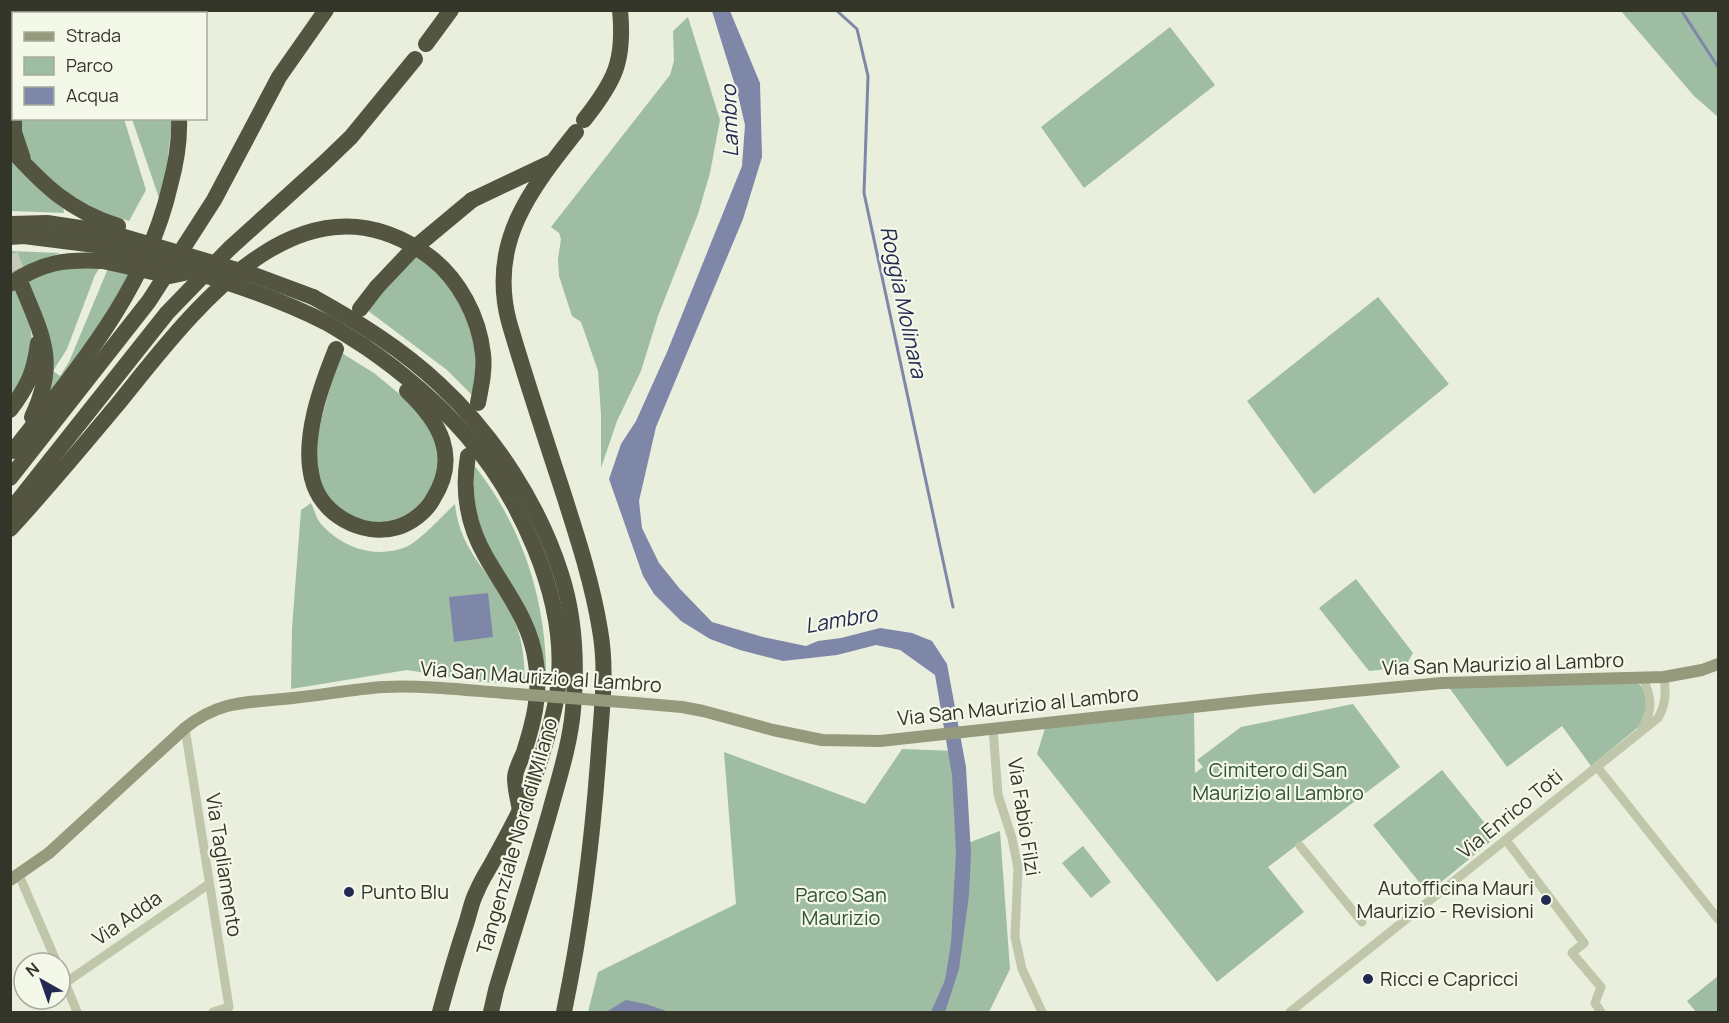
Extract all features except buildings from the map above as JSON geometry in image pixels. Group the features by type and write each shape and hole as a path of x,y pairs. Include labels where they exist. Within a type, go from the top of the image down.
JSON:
{"highway":[{"path":"10,478 149,302 214,200 279,77 326,10"},
{"path":"426,44 451,10"},
{"path":"564,1012 583,908 588,866 604,682 603,657 596,608 588,575 505,309 503,275 508,248 522,207 552,162 610,85 621,52 620,10"},
{"path":"10,511 167,313 221,256 351,137 415,59"},
{"path":"14,120 14,132 26,166"},
{"path":"12,452 95,345 134,283 164,214 175,169 180,136 179,120"},
{"path":"10,148 56,195 85,214 110,242 71,259 47,264 27,272 16,285 39,330 46,353 44,384 38,406 12,452"},
{"path":"360,309 412,250 472,200 552,162"},
{"name":"Tangenziale Nord di Milano","path":"10,224 47,223 110,242 254,275 313,297 346,315 392,346 440,384 465,410 498,451 518,483 539,518 562,575 574,645 574,687 570,730 563,765 491,1012"},
{"path":"10,529 61,474 203,304 252,260 284,241 303,233 344,227 366,228 388,233 405,241 437,262 450,276 466,300 480,336 483,377 478,403"},
{"name":"Tangenziale Nord di Milano","path":"10,237 110,242 170,276 194,271 282,303 325,322 367,354 398,369 423,391 468,437 504,489 531,539 554,605 560,654 560,678 536,772 520,812 477,890 454,958 440,1012"},
{"path":"10,410 27,387 35,363 39,330"},
{"path":"336,349 324,378 317,404 309,458 312,479 318,495 330,510 344,520 361,527 380,530 398,527 416,518 441,488 447,470 445,448 440,433 416,399 367,354"},
{"path":"468,456 466,489 470,518 486,557 524,620 532,641 536,663 538,686 536,711 514,777 520,812"}],"main road":[{"name":"Via San Maurizio al Lambro","path":"15,878 49,853 185,728 208,712 228,705 383,687 417,686 682,707 822,740 880,741 1267,699 1431,684 1664,677 1702,670 1719,664"}],"street":[{"name":"Via Enrico Toti","path":"1290,1012 1658,718 1664,707 1666,692 1664,677"},
{"path":"1640,734 1648,717 1651,701 1643,678"},
{"name":"Via Tagliamento","path":"185,728 229,1007 213,1012"},
{"name":"Via Fabio Filzi","path":"993,729 998,795 1012,838 1018,868 1015,937 1022,969 1042,1012"},
{"path":"1598,768 1719,919"},
{"path":"1506,840 1584,943 1572,953 1601,987 1595,1003 1601,1012"},
{"path":"1300,846 1362,922"},
{"path":"15,878 51,951"},
{"name":"Via Adda","path":"72,978 209,884"}],"green space":[{"path":"1621,11 1718,11 1718,117 1694,96"},
{"path":"688,17 720,120 710,173 698,214 658,316 641,371 617,421 601,468 598,371 581,322 572,316 559,276 558,259 561,239 559,233 551,227 670,75 674,61 673,31"},
{"path":"1170,27 1215,85 1084,188 1041,127"},
{"path":"18,120 124,120 146,190 129,221 102,213 68,194 35,165 22,142"},
{"path":"132,120 172,120 166,177 159,198"},
{"path":"10,158 63,207 64,213 11,211"},
{"path":"11,251 60,253 31,263 11,276"},
{"path":"419,253 435,266 466,309 477,356 472,395 447,370 367,310 377,294"},
{"path":"103,263 95,275 67,349 53,371 60,376 69,362 109,266 133,273 49,400 26,276"},
{"path":"17,283 28,320 32,348 27,369 11,402 11,287"},
{"path":"1378,297 1449,384 1314,494 1247,401"},
{"path":"340,352 374,373 403,397 420,414 440,449 436,480 419,506 401,518 381,523 360,521 341,513 317,482 314,445"},
{"path":"474,465 507,516 530,570 543,627 546,687 540,686 481,529 474,504"},
{"path":"311,503 321,524 339,539 360,549 383,552 412,544 455,504 463,536 502,597 518,630 522,646 525,684 482,682 407,670 291,689 292,628 301,510"},
{"path":"1356,579 1413,653 1405,667 1369,671 1319,608"},
{"path":"1636,681 1643,688 1648,700 1642,724 1591,766 1562,726 1507,767 1448,686"},
{"name":"Cimitero di San Maurizio al Lambro","path":"1353,704 1400,767 1268,867 1304,912 1217,982 1037,754 1046,725 1194,712 1195,773 1203,767 1197,760 1241,727"},
{"name":"Parco San Maurizio","path":"902,749 957,751 965,844 1000,831 1010,969 989,1012 588,1012 598,972 736,904 724,752 865,804"},
{"path":"1442,770 1496,837 1428,893 1373,825"},
{"path":"1083,846 1111,882 1091,898 1062,863"},
{"path":"1718,976 1718,1012 1696,1012 1687,1001"}],"water":[{"path":"712,11 730,11 760,83 762,157 743,219 656,427 639,501 642,528 659,563 712,622 763,637 806,646 818,641 880,628 912,633 932,641 947,664 966,767 971,854 969,895 959,969 945,1012 931,1012 945,980 951,943 956,852 952,775 935,675 900,650 876,645 837,655 783,661 740,650 710,639 681,621 654,594 643,576 609,479 621,444 636,421 667,352 742,166 745,125"},
{"path":"488,593 493,637 454,642 449,597"},
{"path":"626,1000 646,1004 669,1012 606,1012"}],"waterway":[{"name":"Roggia Molinara","path":"836,10 857,29 868,76 864,193 953,607"},
{"path":"1681,10 1718,67"}],"tunnel":[{"path":"10,255 22,286"}],"place":[{"name":"Punto Blu","path":"349,892"},
{"name":"Autofficina Mauri Maurizio - Revisioni","path":"1546,900"},
{"name":"Ricci e Capricci","path":"1368,979"}],"water label":[{"name":"Lambro","path":"730,121"},
{"name":"Lambro","path":"841,620"}]}
